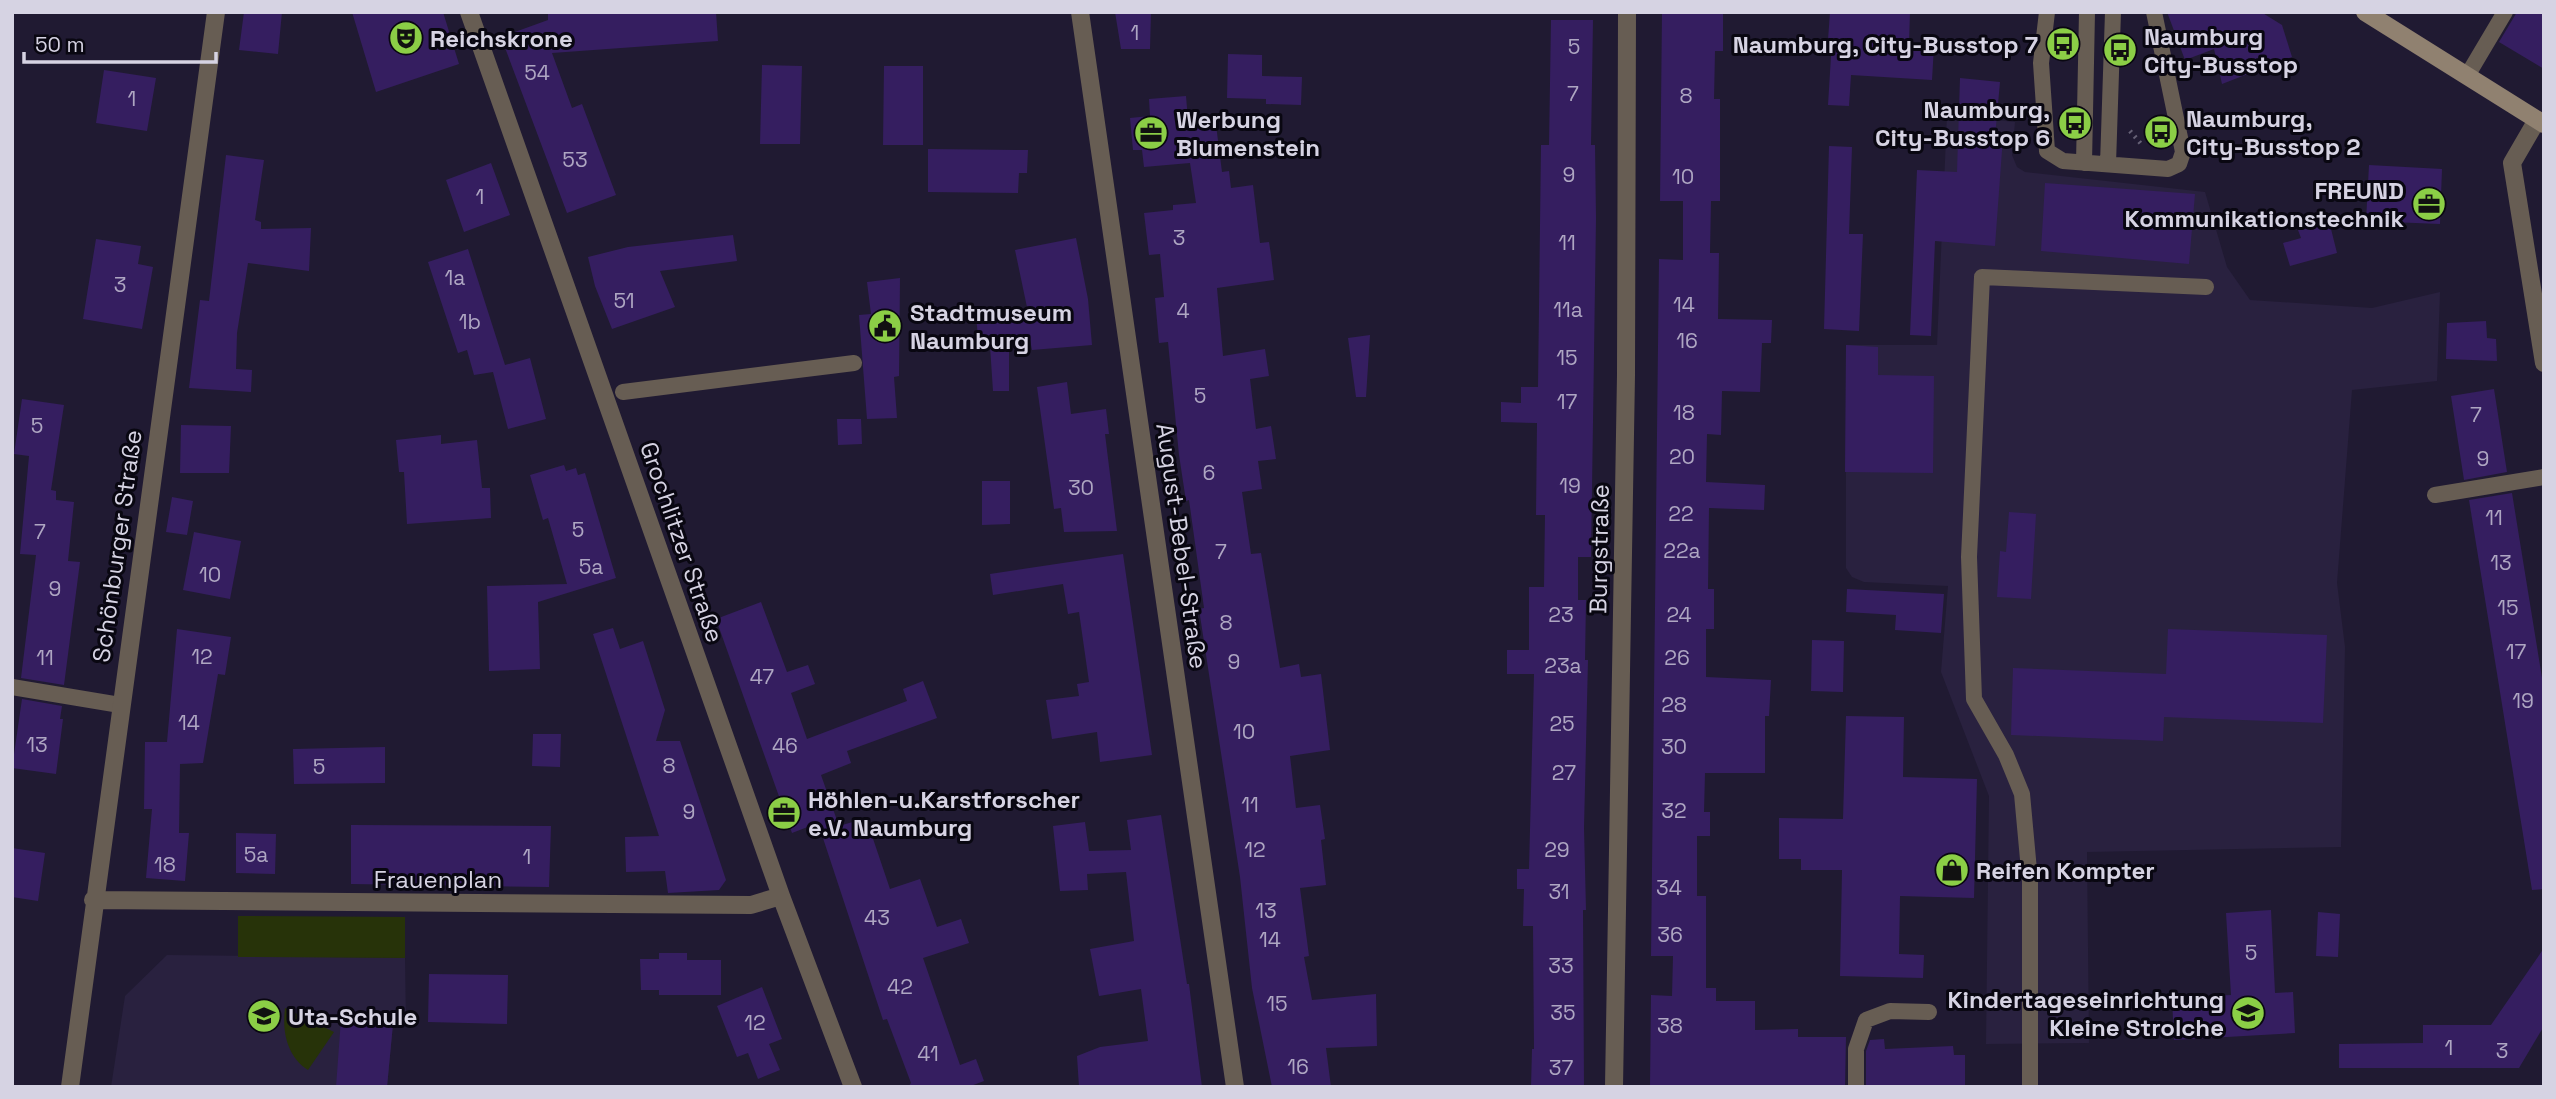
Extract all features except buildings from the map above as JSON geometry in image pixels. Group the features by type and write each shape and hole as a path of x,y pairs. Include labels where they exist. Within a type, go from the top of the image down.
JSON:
{"main road":[{"path":"2365,12 2540,122"}],"street":[{"name":"Schönburger Straße","path":"70,1087 93,900 216,12"},
{"name":"Grochlitzer Straße","path":"469,12 781,896 853,1087"},
{"name":"August-Bebel-Straße","path":"1080,12 1235,1087"},
{"name":"Burgstraße","path":"1614,1087 1626,361 1627,12"},
{"path":"2540,122 2512,163 2544,363"},
{"name":"Frauenplan","path":"93,900 751,905 781,896"}],"lane":[{"path":"2047,12 2041,63 2046,145 2053,157 2084,163 2168,169 2182,159 2182,146 2154,12"},
{"path":"2084,163 2087,12"},
{"path":"2108,164 2113,12"},
{"path":"2467,76 2505,12"},
{"path":"2030,1087 2029,881 2022,794 2006,755 1974,699 1969,557 1982,276 2206,287"},
{"path":"623,392 854,363"},
{"path":"2435,495 2544,477"},
{"path":"12,688 120,705"},
{"path":"1856,1087 1856,1049 1866,1020 1890,1011 1929,1012"}],"path":[{"path":"2129,123 2134,138 2150,147"}],"shaded area":[{"path":"1947,115 2015,122 2012,155 2017,167 2025,172 2205,192 2227,267 2250,300 2372,308 2440,292 2437,381 2352,390 2337,583 2345,647 2341,847 2087,852 2089,1043 1986,1044 1989,796 1941,672 1948,586 1864,582 1852,577 1846,568 1846,345 1937,345"},
{"name":"Uta-Schule","path":"167,955 405,958 406,1024 393,1024 387,1087 111,1087 125,996"}],"green space":[{"path":"238,916 405,917 405,958 238,957"},
{"path":"285,1008 334,1032 308,1070 295,1058 288,1043 284,1026"}],"place":[{"name":"Reichskrone","path":"406,38"},
{"name":"Naumburg, City-Busstop 7","path":"2063,44"},
{"name":"Naumburg City-Busstop","path":"2120,50"},
{"name":"Naumburg, City-Busstop 6","path":"2075,123"},
{"name":"Naumburg, City-Busstop 2","path":"2161,132"},
{"name":"Werbung Blumenstein","path":"1151,133"},
{"name":"FREUND Kommunikationstechnik","path":"2429,204"},
{"name":"Stadtmuseum Naumburg","path":"885,326"},
{"name":"Höhlen-u.Karstforscher e.V. Naumburg","path":"784,813"},
{"name":"Reifen Kompter","path":"1952,870"},
{"name":"Kindertageseinrichtung Kleine Strolche","path":"2248,1013"},
{"name":"Uta-Schule","path":"264,1016"}]}
